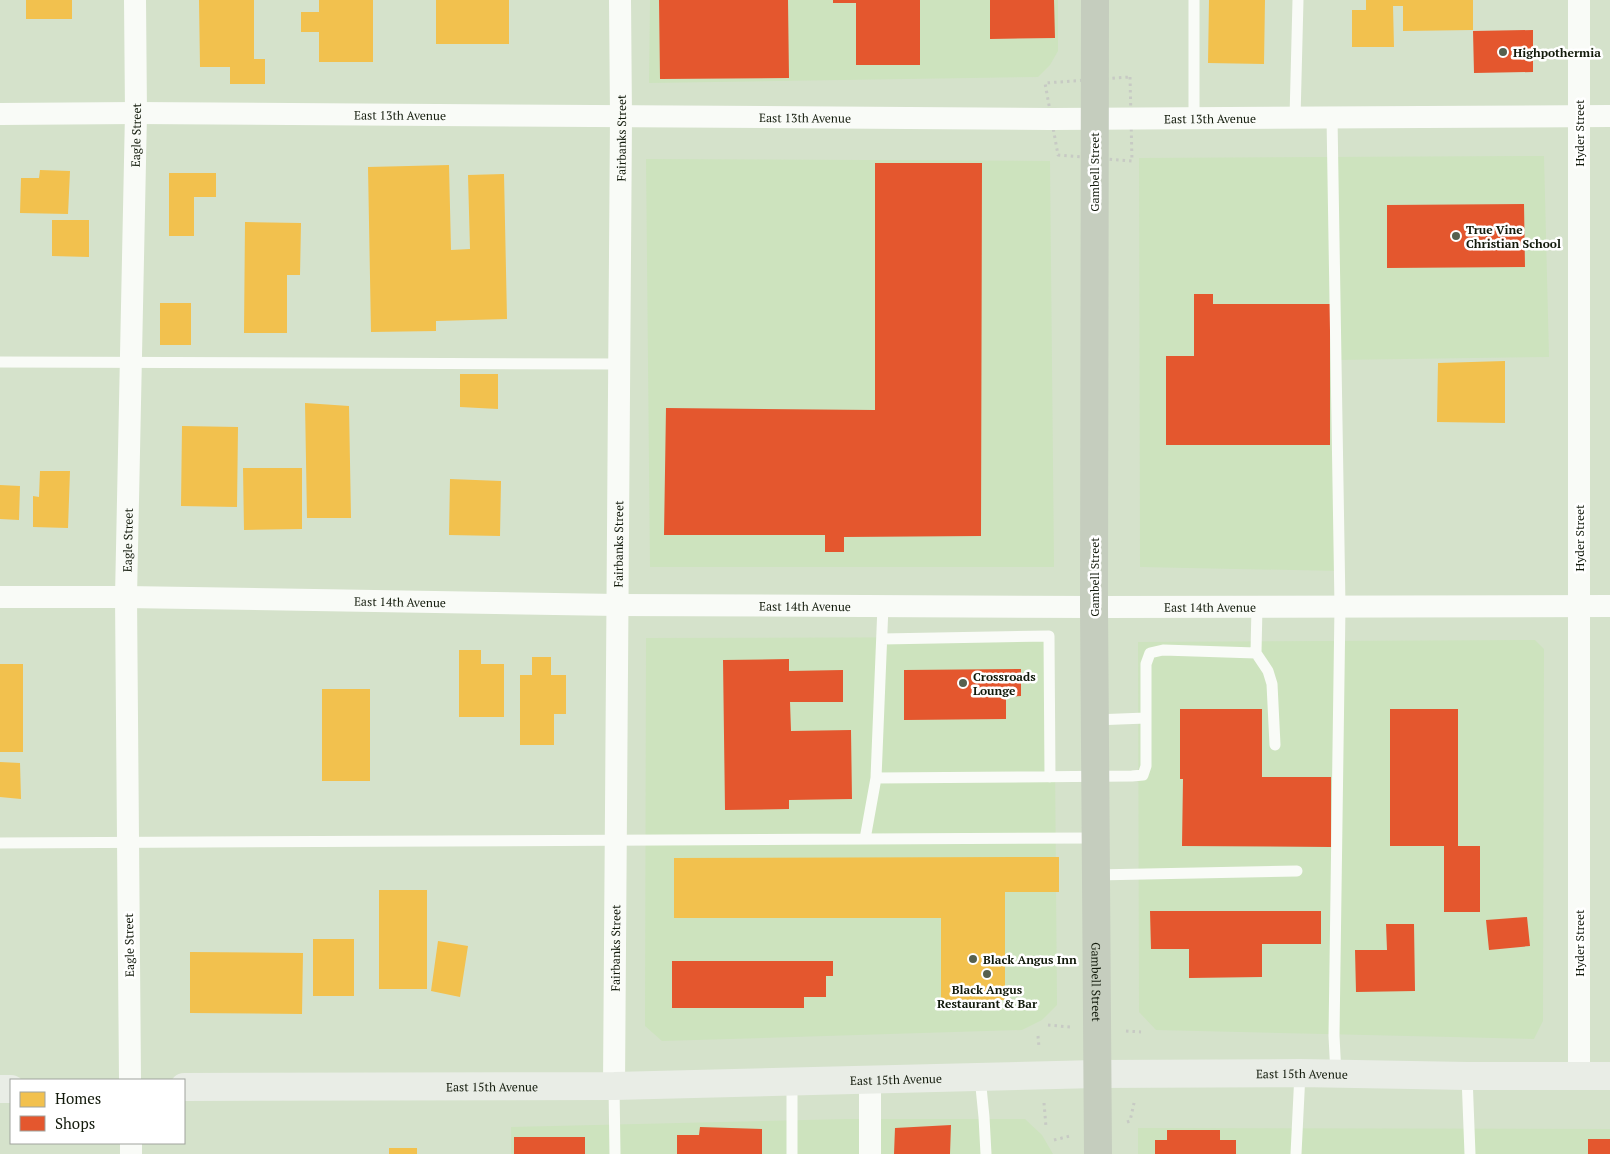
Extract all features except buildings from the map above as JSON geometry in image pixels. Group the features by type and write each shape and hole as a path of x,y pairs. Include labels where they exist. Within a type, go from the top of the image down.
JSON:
{"highway":[{"name":"Gambell Street","path":"1095,0 1094,720 1098,1154"}],"main road":[{"name":"East 15th Avenue","path":"185,1087 614,1086 1096,1074 1300,1073 1336,1075 1610,1076"}],"street":[{"name":"Eagle Street","path":"130,1079 126,597 136,113 135,0"},
{"name":"Fairbanks Street","path":"614,1086 621,117 620,0"},
{"name":"Hyder Street","path":"1579,1076 1580,0"},
{"name":"East 13th Avenue","path":"0,114 136,113 1094,120 1610,116"},
{"name":"East 14th Avenue","path":"0,597 126,597 617,605 1094,607 1610,606"},
{"path":"870,1079 870,1154"}],"lane":[{"path":"1194,0 1194,118"},
{"path":"1295,118 1298,0"},
{"path":"1332,118 1340,606 1334,1036 1336,1075"},
{"path":"0,362 619,364"},
{"path":"865,839 876,778 883,606"},
{"path":"1257,606 1256,653 1268,671 1272,684 1274,745"},
{"path":"882,639 1049,636 1050,777"},
{"path":"876,778 1143,775 1146,766 1146,664 1150,653 1163,650 1256,653"},
{"path":"1094,720 1146,718"},
{"path":"0,843 1095,838"},
{"path":"1095,875 1297,871"},
{"path":"1296,1154 1300,1073"},
{"path":"1467,1076 1470,1154"},
{"path":"980,1077 986,1154"},
{"path":"792,1081 792,1154"},
{"path":"614,1086 615,1154"}],"shaded area":[{"path":"650,0 1058,0 1058,51 1050,65 1038,77 649,83"},
{"path":"1544,156 1549,357 1336,360 1340,571 1140,567 1139,158"},
{"path":"646,159 1050,161 1054,567 650,567"},
{"path":"1054,637 1057,1005 1042,1020 1022,1030 662,1041 645,1026 646,638"},
{"path":"1535,640 1544,649 1543,1021 1534,1039 1156,1030 1139,1012 1138,642"},
{"path":"847,1119 1025,1119 1042,1135 1053,1154 511,1154 511,1127"},
{"path":"1138,1128 1610,1129 1610,1154 1138,1154"}],"place":[{"name":"Highpothermia","path":"1503,52"},
{"name":"True Vine Christian School","path":"1456,236"},
{"name":"Crossroads Lounge","path":"963,683"},
{"name":"Black Angus Inn","path":"973,959"},
{"name":"Black Angus Restaurant & Bar","path":"987,974"}]}
